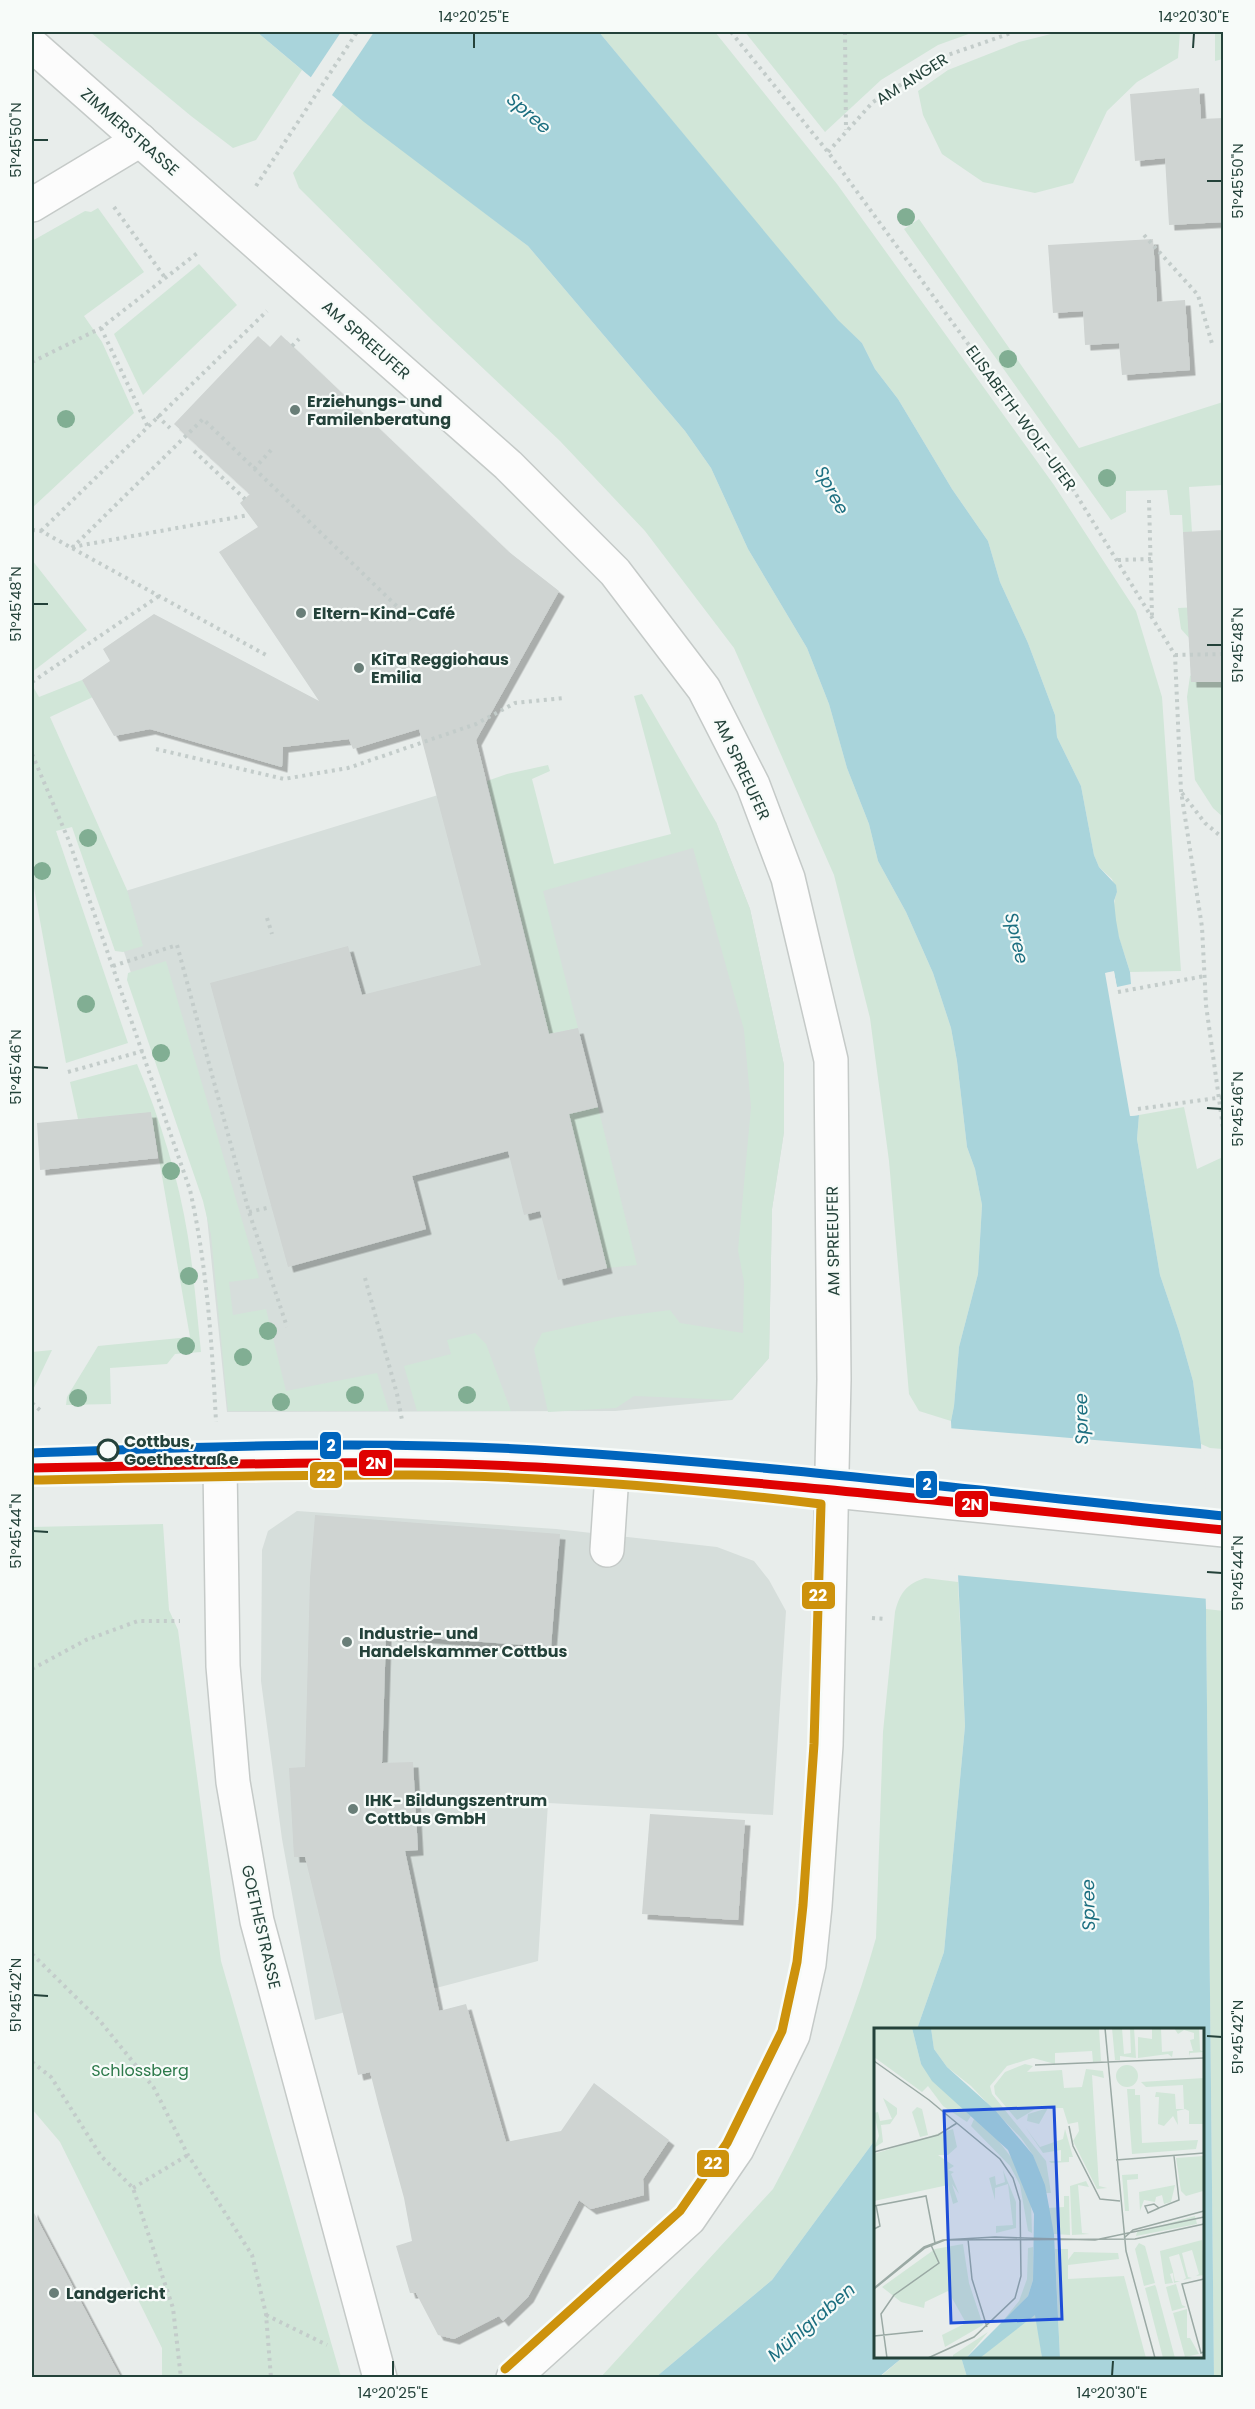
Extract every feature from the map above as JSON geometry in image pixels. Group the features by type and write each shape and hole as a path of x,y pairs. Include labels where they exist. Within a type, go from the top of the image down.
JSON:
{"street":[{"name":"ZIMMERSTRASSE","path":"32,45 229,218"},
{"path":"32,205 140,140"},
{"name":"AM SPREEUFER","path":"229,218 508,465 615,572 704,689 753,785 788,878 831,1060 834,1379 826,1744 809,1964 793,2035 737,2149 689,2219 513,2378"},
{"path":"32,1467 414,1463 535,1467 724,1480 833,1493 1224,1530"},
{"name":"GOETHESTRASSE","path":"220,1465 223,1666 233,1782 257,1921 380,2378"},
{"path":"608,1550 612,1474"}],"path":[{"path":"258,184 357,32"},
{"name":"ELISABETH-WOLF-UFER","path":"731,32 828,152 1066,478 1175,655 1181,791 1202,927 1205,976 1224,1135"},
{"path":"845,32 846,130"},
{"name":"AM ANGER","path":"828,152 873,102 948,55 1014,32"},
{"path":"113,207 166,279"},
{"path":"1144,235 1198,295 1213,347"},
{"path":"32,362 101,328 203,248"},
{"path":"40,531 267,311"},
{"path":"101,328 148,427"},
{"path":"292,346 299,338"},
{"path":"158,416 170,428"},
{"path":"72,548 203,419 411,620"},
{"path":"254,469 272,449"},
{"path":"194,451 245,498"},
{"path":"1149,500 1152,617"},
{"path":"72,548 249,515"},
{"path":"32,530 40,531 72,548 266,655"},
{"path":"1118,560 1151,559"},
{"path":"32,682 159,596"},
{"path":"1175,655 1224,654"},
{"path":"156,749 284,779 348,768 476,724 515,703 563,698"},
{"path":"32,754 69,841 190,1190 200,1236 211,1336 216,1422"},
{"path":"1181,791 1205,823 1224,839"},
{"path":"267,918 272,934"},
{"path":"113,966 177,945 249,1212 287,1328"},
{"path":"1118,992 1205,976"},
{"path":"68,1072 142,1051"},
{"path":"1218,1098 1224,1092"},
{"path":"1138,1109 1224,1097"},
{"path":"249,1212 271,1207"},
{"path":"365,1278 397,1394 402,1422"},
{"path":"32,1403 41,1411"},
{"path":"32,1669 86,1640 138,1621 184,1621"},
{"path":"32,1954 100,2021 154,2088 188,2155 252,2255 266,2314 271,2378"},
{"path":"32,2062 51,2077 101,2156 133,2188 173,2308 181,2378"},
{"path":"133,2188 188,2155"},
{"path":"266,2314 327,2346 368,2338"}],"shaded area":[{"path":"487,780 513,882 716,822 750,909 784,1065 784,1132 772,1209 769,1358 732,1400 615,1411 227,1412 205,1198 106,897"},
{"path":"297,1511 556,1529 717,1547 754,1561 769,1580 786,1611 773,1815 548,1803 538,1961 315,2020 282,1839 261,1681 262,1550 268,1531"}],"green space":[{"path":"90,32 257,32 302,70 256,140 233,148"},
{"path":"599,32 715,32 837,184 1054,485 1136,611 1162,697 1181,971 1130,972 1115,922 1114,902 1117,892 1112,879 1099,867 1094,855 1081,786 1057,737 1055,715 1028,643 1000,582 988,541 952,489 898,399 875,369 862,343 837,320"},
{"path":"745,32 974,32 938,45 881,80 825,132"},
{"path":"1059,32 1180,32 1178,58 1137,82 1107,111 1073,183 1035,193 983,182 942,154 923,115 918,91 948,70 1019,42"},
{"path":"1215,32 1224,32 1223,59 1215,61"},
{"path":"343,104 528,246 685,431 711,468 748,549 807,648 829,704 847,768 869,824 878,861 906,912 933,973 951,1028 967,1147 975,1169 982,1205 978,1274 959,1347 951,1421 919,1411 909,1394 889,1161 870,1018 834,875 734,648 645,531 560,441 433,321 299,188 293,173"},
{"path":"98,208 144,272 84,316 102,342 134,413 32,508 32,241 85,211 91,212"},
{"path":"919,219 1079,448 1223,402 1223,485 1189,487 1192,532 1183,532 1182,515 1170,515 1167,490 1126,491 1126,512 1111,520 904,229"},
{"path":"199,264 237,305 143,395 114,334"},
{"path":"32,560 87,630 32,672"},
{"path":"1223,606 1191,640 1181,629 1178,608"},
{"path":"1223,670 1223,817 1213,808 1195,780 1187,697 1190,676 1200,671"},
{"path":"82,680 93,697 50,717 127,890 143,946 123,952 115,951 72,827 56,831 128,1043 66,1063 32,877 32,685 39,697"},
{"path":"642,694 716,822 750,909 784,1065 784,1132 772,1209 769,1358 732,1400 634,1396 616,1408 548,1412 534,1349 542,1333 616,1317 670,1310 680,1323 743,1333 744,1282 738,1250 751,1107 744,1030 693,848 543,891 578,1028 549,1034 487,781 548,765 550,771 532,779 554,864 671,834 634,696"},
{"path":"166,961 259,1278 229,1282 233,1315 266,1309 286,1391 377,1373 389,1411 228,1411 211,1235 203,1201 127,980 128,973"},
{"path":"137,1064 161,1128 184,1215 194,1280 201,1352 175,1354 167,1364 110,1368 111,1404 66,1405 67,1397 98,1346 190,1337 151,1113 78,1119 70,1082"},
{"path":"598,1107 637,1265 607,1268 569,1114"},
{"path":"1184,1107 1197,1169 1223,1157 1223,1449 1210,1448 1201,1444 1193,1381 1160,1275 1137,1139 1139,1115"},
{"path":"475,1333 486,1344 511,1411 417,1411 404,1366 451,1354 447,1340"},
{"path":"52,1350 32,1392 32,1352"},
{"name":"Schlossberg","path":"163,1524 169,1610 178,1630 221,1961 341,2377 162,2377 162,2348 60,2142 32,2109 32,1527"},
{"path":"925,1578 958,1582 965,1726 944,1952 917,2028 874,2028 874,2141 772,2280 656,2377 600,2378 773,2189 804,2129 832,2066 856,2002 876,1938 883,1732 895,1612 905,1590 913,1583"},
{"path":"1206,1609 1224,1611 1223,2378 1214,2377"},
{"path":"902,2358 961,2358 967,2377 879,2378"}],"water":[{"name":"Spree","path":"257,32 599,32 838,320 862,343 875,369 898,399 952,489 988,541 1000,582 1028,643 1055,715 1057,737 1081,786 1094,855 1099,867 1116,885 1117,892 1114,901 1116,920 1131,984 1117,987 1114,972 1106,973 1131,1116 1139,1115 1137,1139 1160,1275 1193,1381 1201,1444 1206,1609 1214,2377 967,2377 961,2358 1204,2358 1204,2028 917,2028 944,1952 965,1726 951,1421 959,1347 978,1274 982,1205 975,1169 967,1147 951,1028 933,973 906,912 878,861 869,824 847,768 829,704 807,648 748,549 711,468 685,431 528,246 364,122"},
{"name":"Mühlgraben","path":"874,2141 874,2358 902,2358 879,2377 656,2377 772,2280"}],"pier":[{"path":"341,32 374,32 330,98 309,80"},
{"path":"1114,971 1117,989 1114,988 1112,975 1109,975 1133,1113 1139,1112 1139,1115 1130,1116 1105,973"},
{"path":"948,1428 1204,1449 1209,1599 955,1575"}],"building":[{"path":"1199,88 1201,119 1224,118 1224,222 1169,225 1165,158 1135,161 1130,94"},
{"path":"1153,239 1157,302 1185,300 1190,370 1122,375 1119,343 1085,345 1083,311 1053,313 1048,245"},
{"path":"281,335 509,552 559,591 476,740 549,1034 578,1028 598,1107 569,1114 607,1268 558,1280 540,1211 524,1215 508,1151 412,1176 426,1229 288,1267 210,983 348,946 362,995 481,965 419,729 353,749 349,739 283,747 282,767 150,729 114,736 82,680 110,661 103,649 154,614 319,701 219,552 258,527 240,503 250,494 174,424 258,336 270,347"},
{"path":"1224,530 1224,682 1191,682 1183,532"},
{"path":"151,1112 158,1158 40,1170 37,1123"},
{"path":"315,1515 560,1534 551,1647 386,1635 382,1763 413,1762 418,1850 405,1851 439,2011 466,2004 506,2142 561,2131 594,2083 669,2140 643,2179 644,2195 591,2209 579,2200 528,2297 503,2321 499,2316 454,2339 438,2335 416,2293 410,2293 396,2246 412,2241 404,2198 370,2072 358,2075 305,1857 294,1857 289,1768 305,1767 310,1578"},
{"path":"650,1814 745,1820 738,1920 642,1914"},
{"name":"Landgericht","path":"32,2209 121,2378 32,2378"}],"transit line":[{"name":"2","path":"32,1453 347,1445 536,1450 794,1471 1224,1516"},
{"name":"2N","path":"32,1468 284,1463 410,1463 536,1467 794,1487 1224,1530"},
{"name":"22","path":"32,1480 318,1475 464,1476 617,1484 821,1504 814,1744 803,1905 797,1962 782,2031 727,2143 680,2211 505,2369"}],"place":[{"name":"Erziehungs- und Familenberatung","path":"295,410"},
{"name":"Eltern-Kind-Café","path":"301,613"},
{"name":"KiTa Reggiohaus Emilia","path":"359,668"},
{"name":"Cottbus, Goethestraße","path":"108,1450"},
{"name":"Industrie- und Handelskammer Cottbus","path":"347,1642"},
{"name":"IHK- Bildungszentrum Cottbus GmbH","path":"353,1809"},
{"name":"Landgericht","path":"54,2293"}]}
